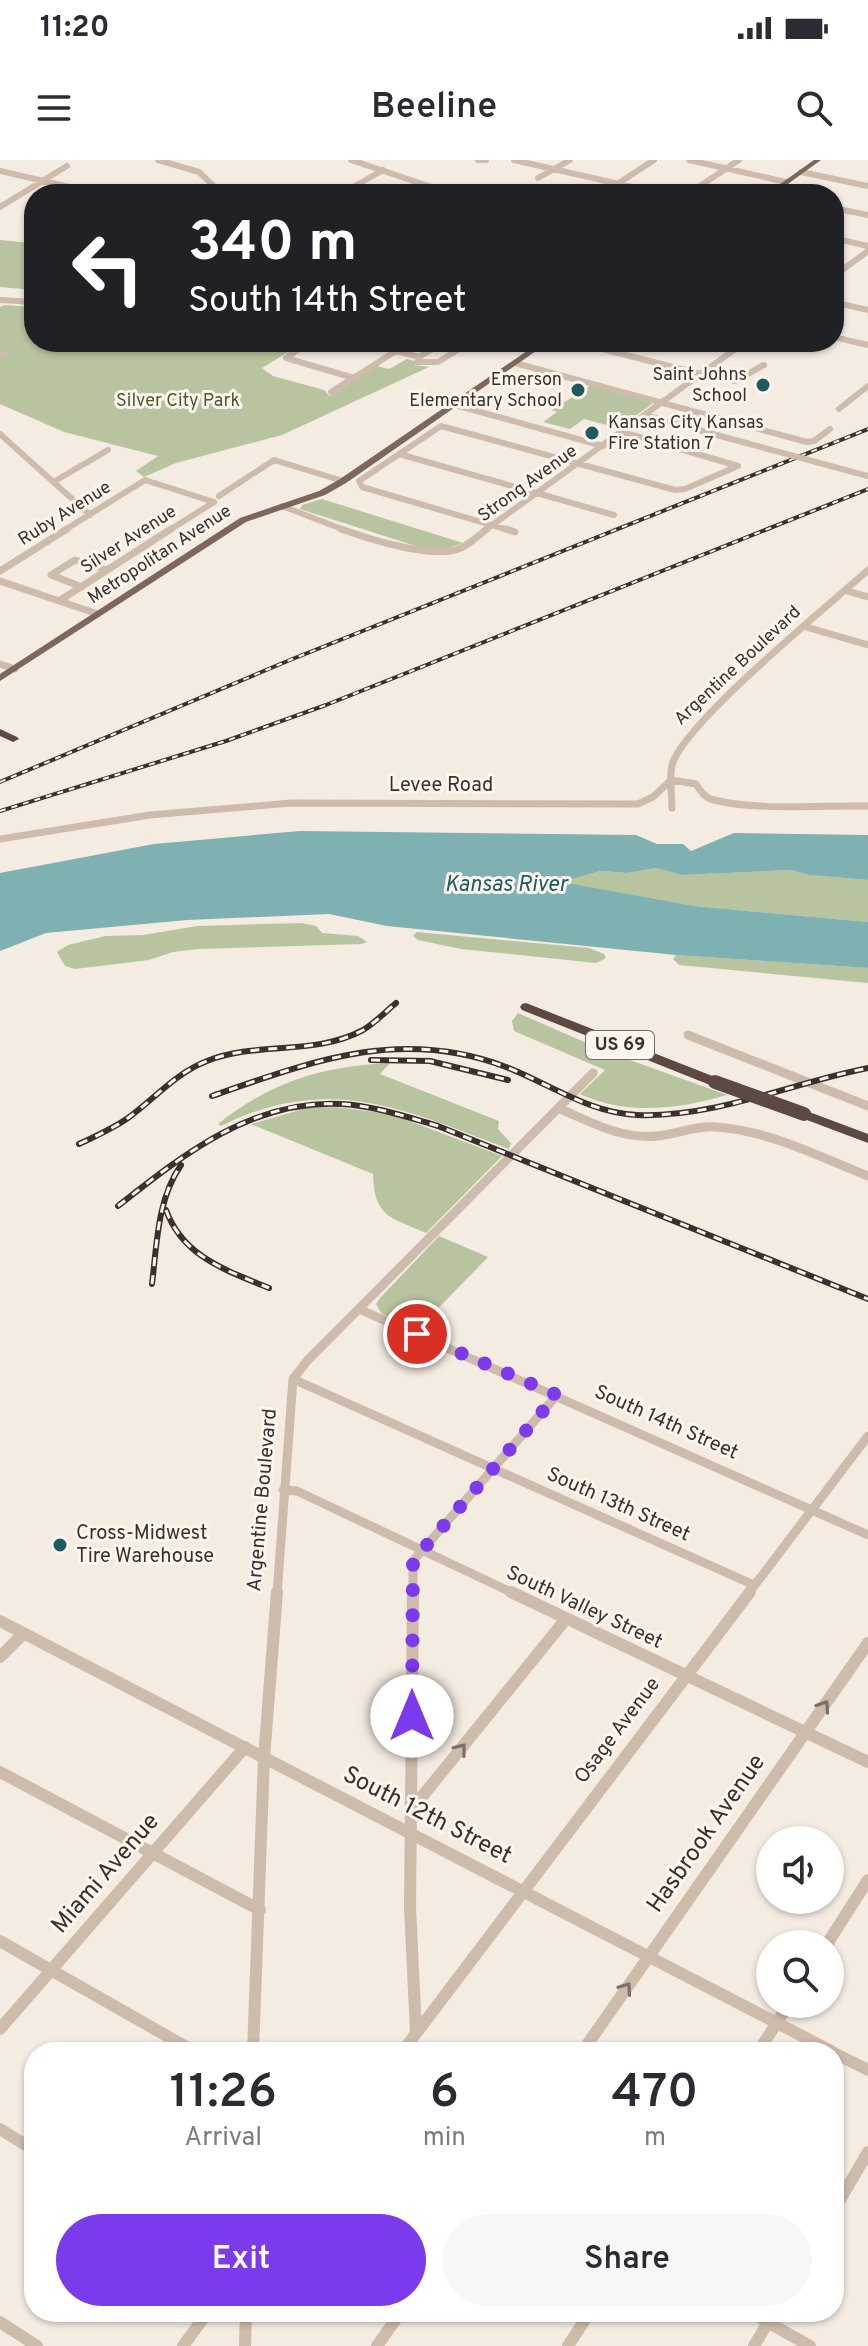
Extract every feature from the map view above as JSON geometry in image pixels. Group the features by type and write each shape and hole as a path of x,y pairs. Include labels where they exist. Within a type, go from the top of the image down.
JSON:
{"highway":[{"name":"US 69","path":"529,1004 868,1139"},
{"name":"US 69","path":"806,1112 868,1131"}],"main road":[{"path":"784,184 818,160"},
{"name":"Metropolitan Avenue","path":"0,678 243,520 322,493 343,481 531,352"}],"street":[{"path":"158,160 201,172 212,184"},
{"path":"351,160 423,184"},
{"path":"514,160 618,184 654,160"},
{"path":"538,178 570,160"},
{"path":"689,160 786,182"},
{"path":"703,184 739,160"},
{"path":"38,184 67,166"},
{"path":"358,184 383,170"},
{"path":"0,171 56,184"},
{"path":"801,172 868,186"},
{"path":"0,207 24,192"},
{"path":"844,210 868,215"},
{"path":"844,241 868,248"},
{"path":"844,266 868,248"},
{"path":"0,300 24,301"},
{"path":"844,304 868,310"},
{"path":"844,339 868,345"},
{"path":"293,352 287,356 288,360 354,378"},
{"path":"331,392 394,352"},
{"path":"400,352 419,357 428,352"},
{"path":"419,357 419,364 431,365 454,352"},
{"path":"622,352 735,381 764,365"},
{"name":"Strong Avenue","path":"282,506 304,516 415,550 439,553 460,549 732,352"},
{"path":"515,363 807,442 814,441 830,429"},
{"path":"839,409 868,386"},
{"path":"455,405 603,446"},
{"path":"645,415 868,476"},
{"path":"515,532 358,484 441,426 675,490 685,489 738,466 622,432"},
{"path":"0,434 90,515"},
{"path":"55,481 108,450"},
{"path":"399,454 614,515"},
{"name":"Silver Avenue","path":"59,601 274,460 343,481"},
{"name":"Ruby Avenue","path":"0,571 145,480 216,499"},
{"path":"82,587 51,575 75,560 107,570"},
{"name":"Argentine Boulevard","path":"672,808 671,780 675,756 699,723 868,570"},
{"path":"0,581 98,614"},
{"path":"847,591 868,597"},
{"path":"806,627 868,645"},
{"path":"0,664 15,669"},
{"path":"671,780 696,784 703,795 731,802 868,806"},
{"name":"Levee Road","path":"0,839 98,821 244,805 394,801 638,804 653,797 671,780"},
{"path":"688,1035 736,1051 868,1106"},
{"path":"293,1379 307,1361 593,1073"},
{"path":"558,1108 628,1135 656,1136 715,1127 754,1133 868,1176"},
{"name":"South 14th Street","path":"359,1309 868,1535"},
{"name":"Argentine Boulevard","path":"253,2042 264,1758 293,1379"},
{"name":"South 13th Street","path":"293,1379 754,1585"},
{"path":"416,2033 410,1907 413,1561 557,1395"},
{"name":"Osage Avenue","path":"409,2042 868,1436"},
{"name":"South Valley Street","path":"283,1490 297,1491 868,1762"},
{"path":"412,1809 566,1619"},
{"name":"South 12th Street","path":"0,1621 813,2042"},
{"path":"0,1657 24,1633"},
{"name":"Hasbrook Avenue","path":"589,2042 868,1643"},
{"name":"Miami Avenue","path":"0,2029 245,1747"},
{"path":"0,1772 260,1910"},
{"path":"836,1930 868,1880"},
{"path":"0,1941 177,2042"},
{"path":"764,2042 779,2018"},
{"name":"South 12th Street","path":"844,2058 868,2070"},
{"path":"0,2129 24,2144"},
{"path":"844,2193 868,2152"},
{"path":"0,2322 37,2346"},
{"path":"183,2346 201,2322"},
{"path":"245,2346 246,2322"},
{"path":"377,2346 394,2322"},
{"path":"568,2346 584,2322"},
{"path":"754,2346 768,2322"},
{"path":"778,2322 810,2346"}],"green space":[{"path":"0,240 24,242 24,289 0,287"},
{"name":"Silver City Park","path":"24,306 24,352 288,352 262,368 273,376 324,390 330,396 377,366 389,369 407,359 415,361 415,365 429,367 282,435 176,463 144,477 136,471 158,456 64,432 0,404 0,307"},
{"path":"590,386 652,404 618,428 584,419 570,429 543,422 557,412 552,410"},
{"path":"322,499 463,543 445,549 422,548 300,509 302,505"},
{"path":"657,868 681,875 791,870 809,875 868,880 868,922 695,906 558,882 600,871 627,873"},
{"path":"302,923 316,926 322,933 358,936 367,942 198,949 173,952 149,960 75,969 65,966 57,952 68,945 105,936 143,935 197,926"},
{"path":"417,932 589,948 604,954 606,958 596,963 461,949 418,940 413,936"},
{"path":"676,955 868,968 868,983 679,965 673,959"},
{"path":"518,1013 605,1051 727,1095 672,1107 635,1108 580,1094 605,1070 514,1031 512,1021"},
{"path":"390,1063 380,1074 499,1121 498,1129 511,1143 509,1149 401,1110 333,1099 298,1101 260,1110 221,1126 218,1124 258,1097 298,1079 342,1068"},
{"path":"335,1107 391,1114 502,1156 426,1233 386,1214 377,1199 373,1174 251,1124 307,1108"},
{"path":"439,1236 488,1257 418,1329 382,1314 376,1304 380,1298"}],"water":[{"name":"Kansas River","path":"300,831 636,835 657,844 683,844 691,851 734,833 868,835 868,880 809,875 791,870 681,875 657,868 627,873 600,871 561,882 695,906 868,922 868,968 676,955 387,926 329,914 187,920 46,933 0,951 0,873 154,844"}],"railway":[{"path":"0,782 290,660 868,429"},
{"path":"0,811 226,741 326,705 868,489"},
{"path":"79,1144 122,1122 175,1079 207,1061 246,1051 306,1046 345,1038 363,1030 396,1003"},
{"path":"212,1096 321,1061 393,1049 467,1055 506,1067 602,1109 637,1115 695,1111 868,1068"},
{"path":"371,1060 430,1061 508,1080"},
{"path":"118,1206 168,1167 249,1120 310,1105 354,1105 438,1126 868,1299"},
{"path":"152,1284 163,1207 181,1165"},
{"path":"166,1210 183,1239 195,1251 222,1268 269,1288"}],"place":[{"name":"Saint Johns School","path":"763,385"},
{"name":"Emerson Elementary School","path":"578,390"},
{"name":"Kansas City Kansas Fire Station 7","path":"592,433"},
{"name":"Cross-Midwest Tire Warehouse","path":"60,1545"}],"route":[{"path":"412,1716 413,1561 557,1395 417,1334"}]}
